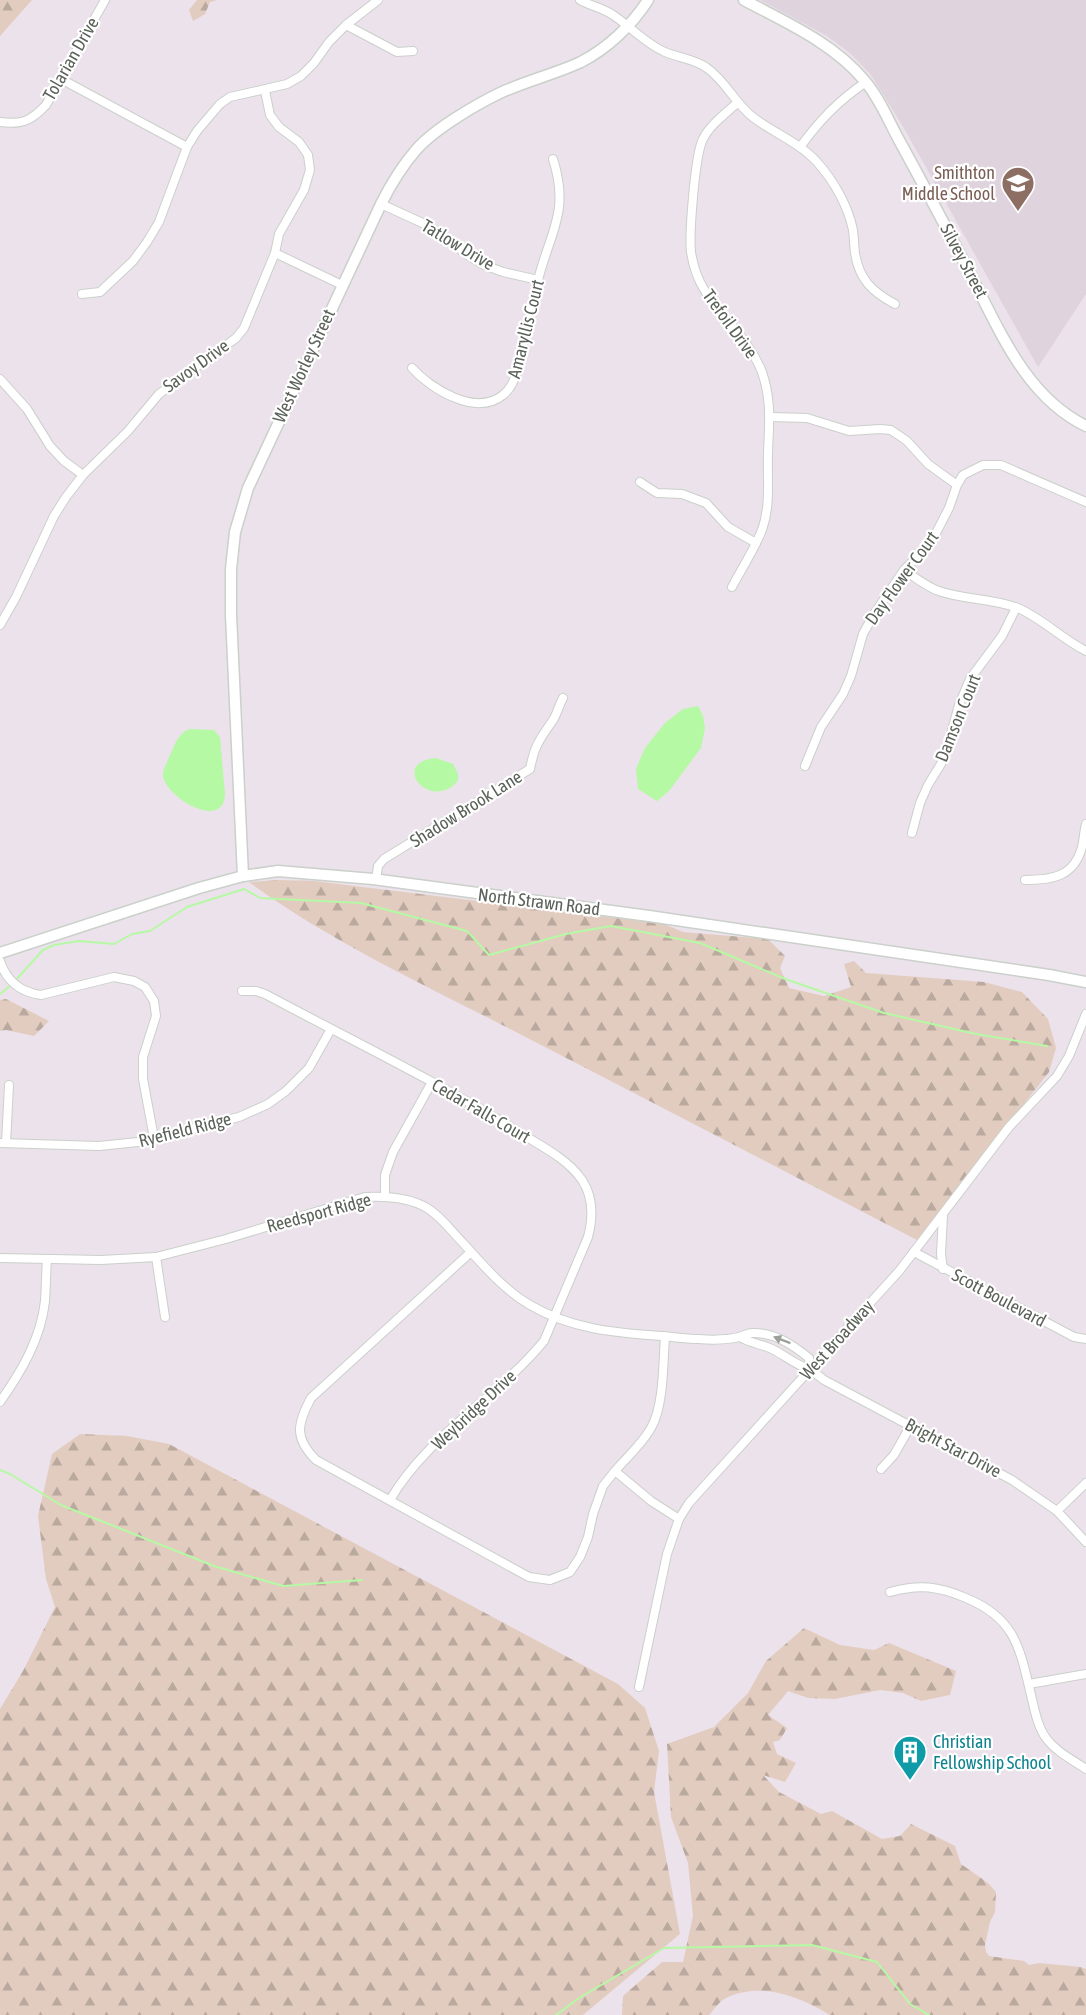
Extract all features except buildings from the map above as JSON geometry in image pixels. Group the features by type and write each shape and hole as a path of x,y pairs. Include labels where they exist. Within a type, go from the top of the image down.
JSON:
{"street":[{"name":"Tolarian Drive","path":"0,122 26,121 46,105 105,0"},
{"path":"82,294 100,292 126,268 147,242 159,222 187,147 197,131 220,104 230,97 287,84 301,76 346,25 378,0"},
{"path":"580,0 610,13 659,49 708,68 720,79 737,103 764,125 800,147 816,161 834,183 848,213 857,260 864,280 880,296 895,304"},
{"name":"West Worley Street","path":"243,876 231,569 235,532 248,488 392,181 417,148 449,122 499,93 582,61 629,26 648,0"},
{"name":"Silvey Street","path":"744,0 825,44 845,60 866,82 1007,344 1026,374 1042,394 1086,426"},
{"path":"346,25 397,52 413,51"},
{"path":"61,79 187,147"},
{"path":"800,147 819,121 844,97 866,82"},
{"name":"Savoy Drive","path":"0,625 26,578 54,516 83,476 128,431 159,394 236,338 244,328 275,253 279,234 304,190 310,170 308,154 299,142 279,127 270,115 265,90"},
{"name":"Trefoil Drive","path":"732,587 756,543 768,503 771,417 769,397 754,355 740,333 713,304 703,288 691,250 698,155 702,140 712,126 737,103"},
{"name":"Amaryllis Court","path":"412,368 423,380 442,391 465,401 479,404 492,402 504,395 512,386 518,372 538,280 556,228 560,207 558,176 553,159"},
{"name":"Tatlow Drive","path":"381,204 429,226 484,265 538,280"},
{"path":"275,253 342,285"},
{"path":"0,379 27,409 50,446 83,476"},
{"path":"771,417 807,418 849,431 891,430 907,441 928,464 957,484 963,476 983,465 1001,465 1086,502"},
{"path":"640,482 657,493 682,494 706,503 728,527 756,543"},
{"name":"Day Flower Court","path":"805,766 821,727 843,693 863,634 904,570 922,552 936,533 949,508 957,484"},
{"path":"904,570 935,589 955,595 995,601 1017,608 1086,651"},
{"name":"Damson Court","path":"912,834 920,803 944,759 959,705 970,679 1002,636 1017,608"},
{"name":"Shadow Brook Lane","path":"376,880 378,866 384,860 530,769 539,738 553,720 563,698"},
{"path":"1025,880 1054,878 1064,874 1072,867 1079,857 1086,824"},
{"name":"North Strawn Road","path":"0,953 199,888 243,876 278,871 376,880 650,916 1086,982"},
{"path":"0,961 11,981 31,994 41,994 114,977 134,981 145,987 154,1001 156,1016 143,1057 143,1079 154,1138"},
{"name":"Cedar Falls Court","path":"242,991 256,991 265,994 432,1082 555,1155 571,1168 586,1187 592,1205 592,1220 588,1237 554,1317"},
{"name":"West Broadway","path":"639,1687 667,1554 679,1519 697,1493 900,1270 1010,1127 1057,1076 1069,1056 1086,1014"},
{"name":"Ryefield Ridge","path":"3,1143 99,1146 138,1142 239,1116 268,1104 286,1091 309,1068 331,1029"},
{"path":"385,1196 385,1176 393,1152 432,1082"},
{"path":"3,1143 9,1085"},
{"name":"Reedsport Ridge","path":"0,1258 117,1260 156,1257 226,1239 354,1200 385,1196 412,1201 441,1218 509,1292 530,1306 554,1317 595,1330 696,1339 740,1337 748,1333 755,1333 789,1342 809,1358 810,1369 801,1367 770,1348 740,1337"},
{"path":"943,1214 941,1254 943,1269"},
{"path":"471,1252 311,1398 300,1424 300,1437 306,1450 316,1460 529,1577 550,1580 570,1572 580,1557 603,1486 642,1442 652,1428 658,1413 665,1336"},
{"name":"Scott Boulevard","path":"914,1252 1074,1337 1086,1340"},
{"path":"156,1257 165,1317"},
{"path":"0,1402 19,1375 38,1332 45,1303 46,1259"},
{"name":"Weybridge Drive","path":"390,1500 402,1479 419,1460 532,1356 544,1341 554,1317"},
{"name":"Bright Star Drive","path":"810,1369 824,1380 1012,1480 1057,1511 1086,1542"},
{"path":"881,1469 894,1455 911,1425"},
{"path":"615,1471 651,1501 679,1519"},
{"path":"1057,1511 1086,1483"},
{"path":"890,1592 908,1587 943,1589 979,1603 1002,1619 1016,1640 1038,1720 1046,1738 1060,1752 1086,1769"},
{"path":"1029,1684 1086,1674"}],"shaded area":[{"name":"Smithton Middle School","path":"760,0 1086,0 1086,294 1038,367 905,130 871,75 851,54 827,36"},
{"path":"698,706 705,728 701,748 669,791 657,801 638,789 636,769 645,748 665,723 683,709"},
{"path":"189,729 214,730 220,737 225,794 222,805 215,810 206,811 184,802 174,794 163,776 175,743"},
{"path":"436,758 453,764 458,775 458,780 454,785 443,791 424,788 418,782 415,774 416,767 423,761"}],"green space":[{"path":"0,0 32,0 0,36"},
{"path":"197,0 217,0 210,2 205,14 193,21 189,10"},
{"path":"314,881 664,924 683,932 768,939 785,956 780,968 789,988 824,996 851,987 844,964 854,961 866,973 984,982 1022,992 1048,1019 1056,1048 1049,1072 917,1240 379,962 312,924 249,882"},
{"path":"6,999 49,1021 34,1036 6,1030 0,1031 0,1000"},
{"path":"80,1434 127,1436 169,1444 618,1684 645,1708 659,1751 654,1792 680,1934 583,2015 0,2015 0,1709 23,1671 55,1607 46,1579 38,1516 52,1454"},
{"path":"804,1628 840,1645 874,1650 889,1643 956,1671 950,1695 921,1701 903,1693 880,1690 835,1699 808,1698 788,1691 768,1715 787,1728 780,1740 773,1742 777,1754 796,1763 785,1782 763,1775 779,1792 821,1814 832,1811 882,1839 900,1836 911,1824 955,1846 961,1864 988,1883 996,1892 995,1912 990,1922 985,1945 989,1956 1024,1961 1029,1965 1039,1963 1086,1969 1086,2015 830,2015 793,1997 780,1993 753,1991 723,1999 709,2015 622,2015 623,1996 662,1962 683,1962 693,1916 688,1863 671,1817 667,1744 714,1727 748,1693 766,1661"}],"waterway":[{"path":"15,981 43,950 54,945 79,941 114,944 132,934 150,931 187,907 244,889 260,898 361,903 467,931 489,955 566,934 611,926 700,943 785,979 884,1013 976,1034 1047,1046"},
{"path":"0,994 11,985"},
{"path":"0,1470 61,1505 214,1566 283,1586 362,1580"},
{"path":"556,2015 579,1998 664,1948 812,1945 877,1962 910,2004 929,2015"}],"place":[{"name":"Smithton Middle School","path":"1018,212"},
{"name":"Christian Fellowship School","path":"910,1781"}]}
